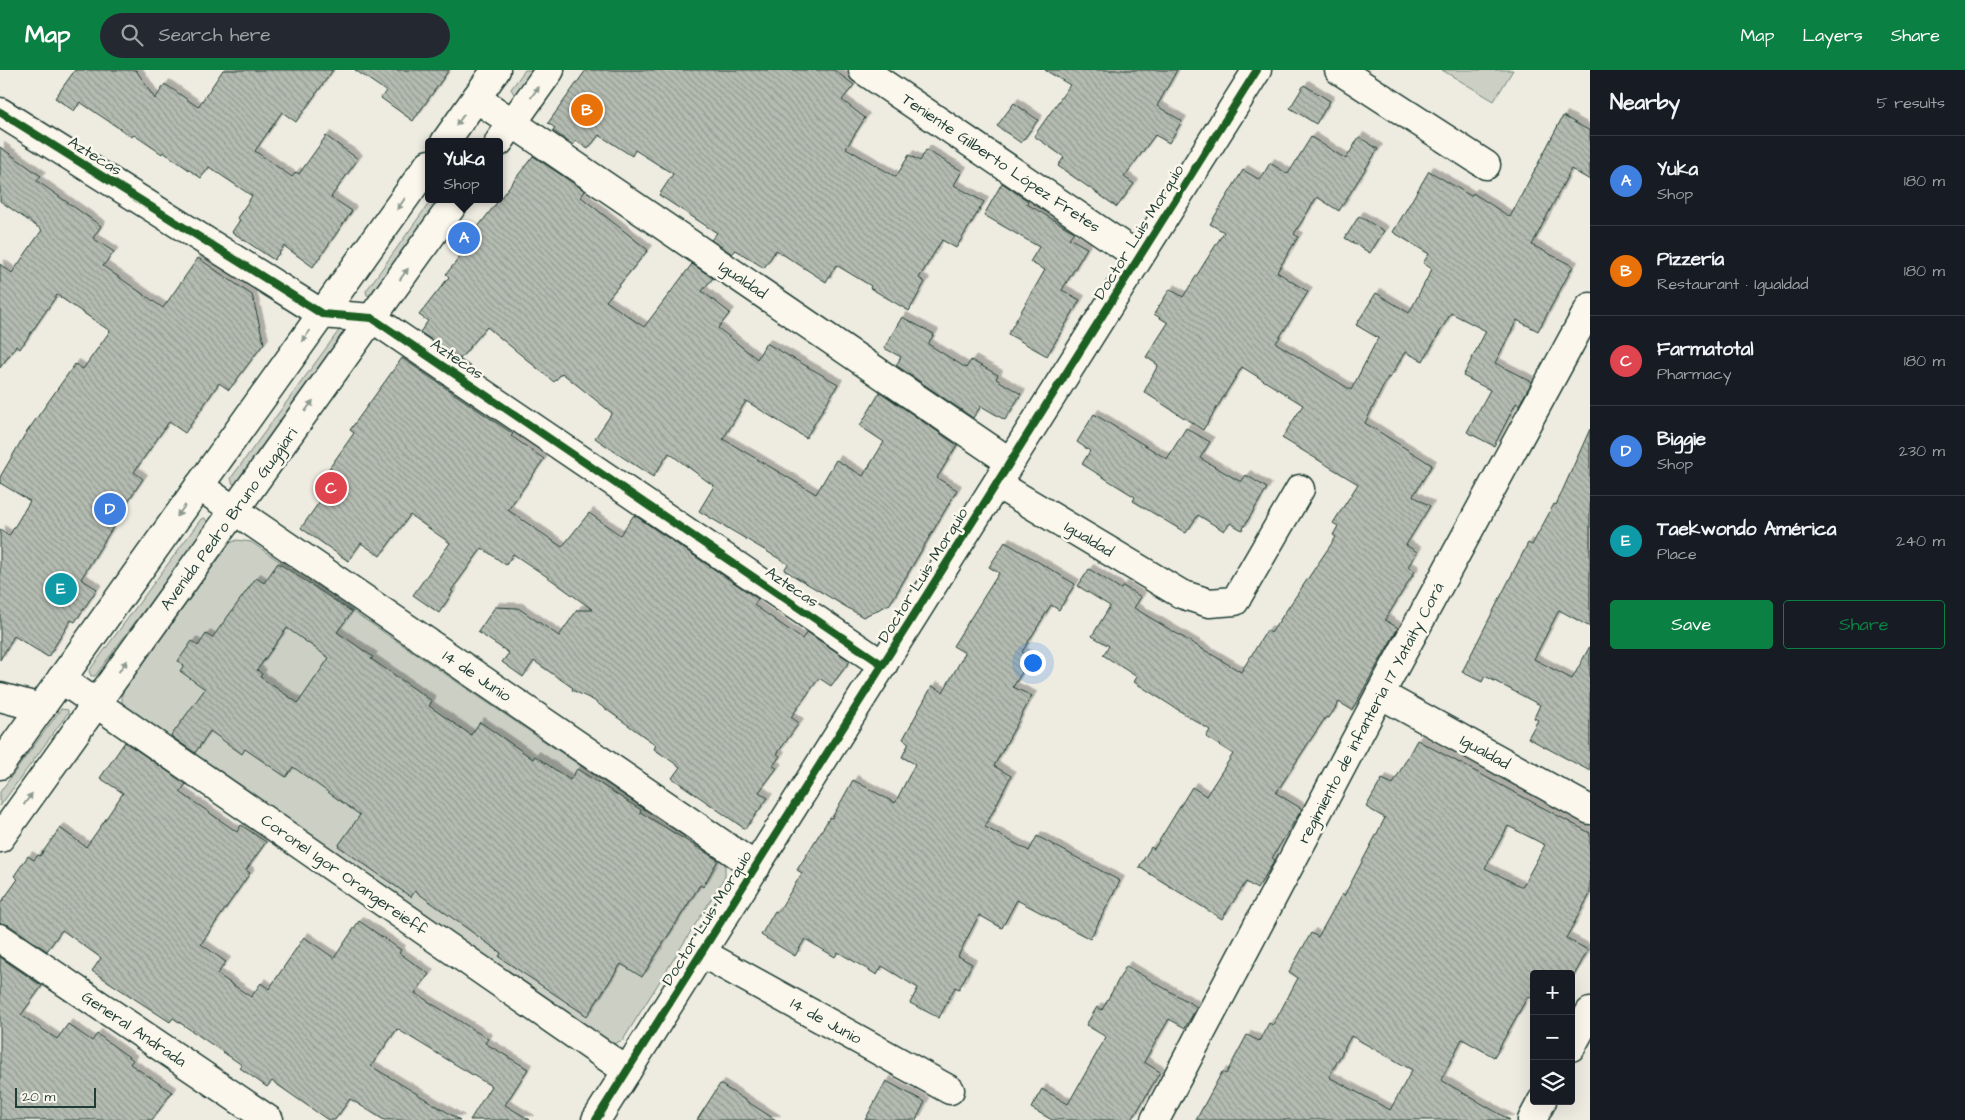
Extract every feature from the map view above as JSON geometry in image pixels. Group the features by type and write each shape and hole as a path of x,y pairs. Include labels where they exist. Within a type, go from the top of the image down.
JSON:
{"street":[{"path":"448,138 496,70"},
{"path":"506,132 550,70"},
{"name":"Teniente Gilberto López Fretes","path":"863,70 1139,257"},
{"name":"Doctor Luis Morquio","path":"596,1120 1257,70"},
{"path":"1339,70 1486,165"},
{"name":"Igualdad","path":"476,98 506,132 1181,594 1209,603 1235,601 1300,489"},
{"name":"Aztecas","path":"0,112 322,314 372,318 883,665"},
{"path":"0,765 425,170"},
{"name":"Avenida Pedro Bruno Guggiari","path":"0,838 455,203"},
{"name":"regimiento de infanteria 17 Yataity Corá","path":"1154,1120 1380,694 1590,307"},
{"name":"14 de Junio","path":"199,486 756,866"},
{"name":"Coronel Igor Orangereieff","path":"62,679 627,1071"},
{"name":"Igualdad","path":"1380,694 1590,810"},
{"path":"0,697 41,708"},
{"name":"General Andrada","path":"0,938 269,1120"},
{"name":"14 de Junio","path":"702,953 950,1090"},
{"path":"1575,1040 1590,1012"},
{"path":"1532,1120 1540,1105"}],"shaded area":[{"path":"525,70 535,70 516,95 511,89"},
{"path":"1442,70 1513,70 1494,101"},
{"path":"429,203 439,203 371,296 367,295 366,291"},
{"path":"343,325 347,331 238,483 233,484 231,478"},
{"path":"205,518 208,524 95,676 91,676 89,671 201,519"},
{"path":"237,540 251,542 725,864 725,877 623,1040 611,1045 122,707 122,693 230,543"},
{"path":"61,709 68,710 68,713 0,806 0,792"}],"building":[{"path":"75,70 136,70 155,99 165,84 198,107 223,70 333,70 296,122 282,112 255,151 292,177 296,172 299,174 326,136 358,159 331,197 352,211 313,267 284,246 274,260 232,232 240,220 237,218 252,196 209,167 201,178 163,152 162,154 134,135 132,137 80,102 74,111 55,98"},
{"path":"355,70 449,70 413,121 381,98 386,91"},
{"path":"586,70 834,70 854,85 842,100 865,118 846,148 896,177 909,155 920,161 926,150 962,171 954,185 984,202 956,248 942,240 919,278 925,282 909,311 836,265 826,282 776,250 764,268 736,250 732,254 711,240 717,233 659,195 673,174 635,150 632,156 599,135 588,149 576,141 573,145 553,131 555,128 548,123"},
{"path":"1045,70 1177,70 1157,106 1182,121 1169,143 1155,135 1124,177 1134,184 1117,207 1058,166 1064,157 1034,136 1070,85"},
{"path":"1304,85 1330,101 1316,124 1290,108"},
{"path":"1014,103 1038,120 1021,143 997,126"},
{"path":"1563,116 1590,131 1590,180 1571,169 1532,245 1573,266 1538,331 1517,320 1495,363 1532,382 1519,405 1516,403 1494,446 1467,432 1490,390 1463,376 1486,331 1451,313 1423,361 1405,352 1390,378 1388,377 1365,423 1432,465 1413,496 1430,506 1406,545 1417,552 1408,567 1415,571 1385,620 1398,628 1352,710 1339,702 1329,718 1326,717 1276,793 1302,809 1272,858 1275,860 1257,889 1246,882 1222,919 1139,867 1151,847 1154,849 1192,787 1206,796 1233,754 1206,737 1210,730 1134,682 1137,677 1103,655 1109,646 1092,636 1110,606 1078,586 1089,569 1121,589 1123,586 1141,597 1134,608 1241,672 1267,630 1271,633 1336,537 1333,535 1338,526 1333,523 1358,484 1282,438 1303,405 1242,367 1203,430 1144,392 1158,365 1146,357 1168,323 1154,314 1170,289 1183,297 1224,232 1210,224 1243,170 1260,180 1270,163 1288,174 1311,137 1346,159 1359,137 1378,149 1339,211 1317,197 1294,234 1298,237 1277,272 1308,292 1276,343 1351,390 1378,338 1356,325 1376,293 1409,313 1432,269 1423,263 1429,254 1393,232 1429,171 1471,196 1473,193 1510,217"},
{"path":"0,147 41,176 37,181 101,226 93,238 114,252 103,266 163,308 198,258 252,295 264,343 229,390 219,383 185,433 169,422 134,472 143,479 111,526 113,527 81,579 97,589 75,622 71,620 48,657 14,636 0,660 0,530 9,536 30,501 0,483 0,477 24,436 75,364 83,369 110,331 57,295 20,349 16,346 0,368 0,264 12,273 42,230 0,201"},
{"path":"533,156 585,191 581,197 648,250 606,301 644,327 692,264 713,278 702,291 730,313 718,328 757,359 766,343 838,384 806,438 746,401 723,439 816,494 836,460 863,476 884,442 860,426 880,392 957,445 937,478 957,490 890,604 863,617 784,570 788,564 699,511 714,486 669,453 653,477 595,438 612,413 562,373 554,382 487,327 460,359 420,332 428,321 419,315 449,277 446,274 478,235 474,232 497,203 503,203 503,195"},
{"path":"1002,183 1028,201 1027,204 1074,232 1069,238 1087,248 1062,290 1080,300 1047,356 1008,334 1045,270 1030,262 1039,247 984,215"},
{"path":"1359,216 1384,231 1370,253 1345,238"},
{"path":"902,317 934,334 928,344 966,368 971,360 998,375 996,379 1021,394 1005,420 981,406 973,418 896,365 901,357 884,348"},
{"path":"402,358 513,434 511,436 544,459 508,510 562,547 589,513 620,535 634,515 758,599 754,605 802,639 807,632 850,661 831,686 819,678 791,717 799,723 777,754 780,756 773,766 777,768 759,792 768,798 745,829 672,778 680,767 654,749 656,745 593,700 572,690 573,688 534,661 523,677 502,662 509,653 478,632 495,607 518,608 559,636 577,610 593,610 549,578 513,554 506,565 482,548 451,591 453,592 439,613 413,595 450,543 410,515 380,556 361,543 348,561 301,528 332,484 323,477 354,433 350,430"},
{"path":"1094,414 1167,459 1186,428 1210,442 1200,458 1241,482 1246,475 1267,488 1242,530 1230,523 1224,531 1198,515 1186,533 1133,501 1135,497 1082,464 1090,451 1077,442"},
{"path":"1590,429 1590,627 1559,610 1534,659 1572,679 1590,646 1590,771 1528,738 1538,720 1534,718 1540,705 1485,676 1482,682 1462,672 1528,543 1532,545 1554,504 1556,505"},
{"path":"1005,542 1075,584 1059,610 1051,605 1022,652 1031,658 1013,687 1032,696 994,766 1011,776 985,827 1029,851 1037,836 1120,881 1090,939 1017,900 1002,928 979,915 958,956 972,964 959,989 955,987 939,1018 910,1003 918,988 882,966 877,975 838,952 835,957 805,939 795,956 761,935 775,911 778,912 802,873 797,870 830,817 832,818 853,780 895,803 915,764 902,757 909,743 903,739 932,686 943,692 965,653 953,646 999,573 989,567"},
{"path":"278,563 352,612 337,632 373,657 371,659 432,701 429,706 471,735 480,722 533,759 535,756 570,780 577,769 641,810 640,812 718,860 703,887 700,885 642,977 621,964 587,1016 499,957 501,953 415,891 411,897 338,846 360,815 293,767 286,777 245,749 242,754 210,731 195,753 171,736 205,689 180,671 184,665 178,661 192,641 198,646 206,634 212,638 256,578 264,583","holes":["287,628 329,658 298,703 260,677 262,674 257,670"]},
{"path":"1417,740 1590,833 1590,894 1566,938 1588,950 1575,974 1575,970 1530,970 1530,997 1528,996 1494,1057 1462,1039 1441,1080 1510,1120 1196,1120 1222,1072 1226,1074 1247,1035 1259,1041 1269,1023 1273,1025 1298,978 1289,972 1311,933 1318,937 1342,894 1344,896 1385,818 1366,807 1382,779 1393,784","holes":["1508,826 1545,845 1522,887 1485,868","1351,1036 1412,1070 1390,1110 1329,1077"]},
{"path":"125,742 186,784 180,792 237,832 241,825 266,842 246,870 250,873 201,944 226,962 217,974 251,997 261,983 269,989 304,937 334,958 359,921 401,950 399,953 429,974 415,993 488,1039 485,1043 528,1069 505,1105 530,1120 470,1120 491,1086 397,1029 371,1066 460,1120 384,1120 350,1099 335,1120 328,1120 272,1081 267,1087 240,1068 242,1065 173,1018 170,1022 92,971 101,958 62,930 47,951 9,925 0,923 0,904 18,879 14,876 28,856 34,860 38,855 40,856 60,828 86,847 103,823 123,793 100,778"},
{"path":"0,957 42,986 21,1015 57,1039 68,1024 92,1041 97,1034 133,1060 130,1064 172,1092 152,1120 0,1120"},
{"path":"1126,966 1197,1007 1185,1028 1169,1019 1144,1062 1160,1072 1132,1120 1052,1120 1031,1108 1042,1089 1068,1104 1106,1037 1086,1025 1097,1007 1102,1010"},
{"path":"886,1081 925,1102 916,1120 865,1120"},
{"path":"720,1084 776,1120 697,1120"}],"cycle path":[{"path":"596,1120 1257,70"},
{"path":"0,112 322,314 372,318 883,665"}],"place":[{"name":"Pizzería","path":"587,110"},
{"name":"Yuka","path":"464,238"},
{"name":"Farmatotal","path":"331,488"},
{"name":"Biggie","path":"110,509"},
{"name":"Taekwondo América","path":"61,589"}]}
